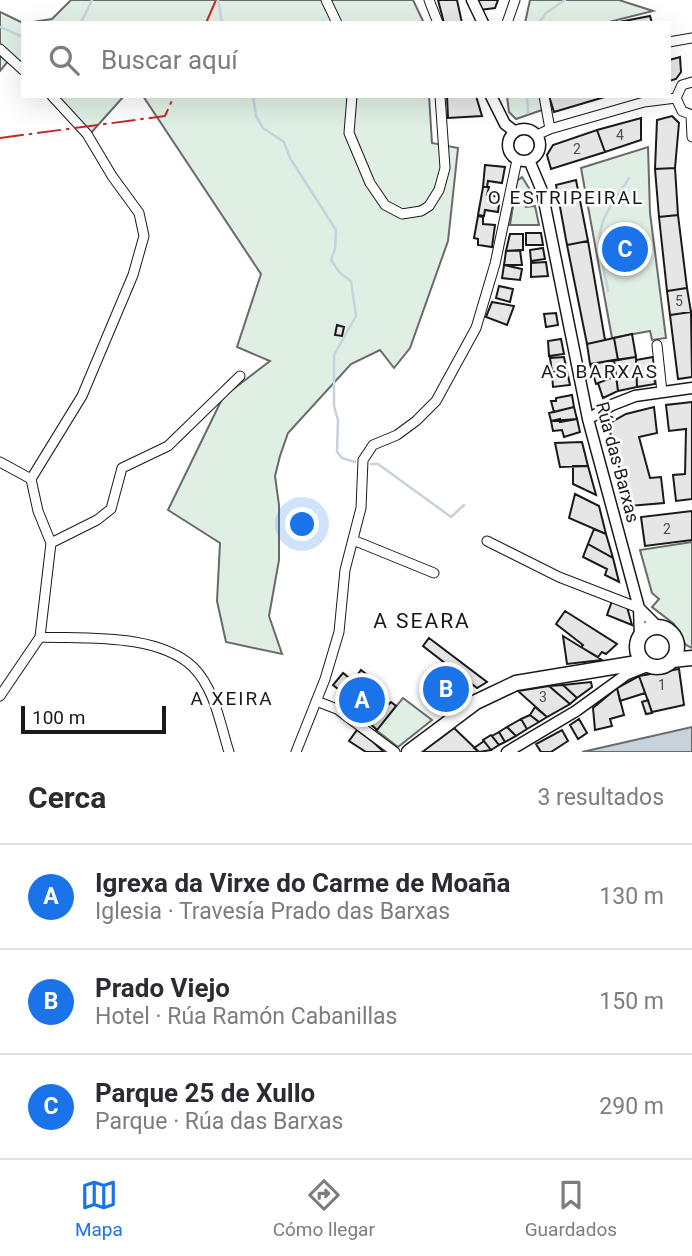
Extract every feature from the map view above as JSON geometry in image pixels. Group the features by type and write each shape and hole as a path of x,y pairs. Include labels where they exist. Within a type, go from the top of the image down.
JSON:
{"main road":[{"path":"617,666 648,629 659,627 672,634 675,654"},
{"path":"638,640 638,654 646,664"},
{"path":"675,654 691,658"},
{"path":"409,752 476,702 516,683 617,666 646,664 659,667 675,654"}],"street":[{"path":"326,0 336,21"},
{"path":"429,0 437,21"},
{"path":"472,0 482,21"},
{"path":"508,21 515,0"},
{"path":"671,42 692,38"},
{"path":"0,49 21,68"},
{"path":"692,82 682,85 676,98 679,108 691,115 692,137"},
{"path":"0,696 40,637 51,542 38,511 31,479 82,396 133,275 144,236 139,213 112,176 87,134 54,98"},
{"path":"352,98 349,133 370,183 385,205 402,214 421,211 429,206 439,190 445,168 440,98"},
{"path":"492,98 505,124 514,131"},
{"path":"544,98 550,129"},
{"path":"537,135 643,102 676,98"},
{"path":"524,128 537,135 540,147 535,157 517,160 512,156 507,146 514,131 524,128"},
{"path":"296,752 339,632 345,570 361,508 363,460 373,445 397,435 436,401 476,328 495,264 517,160"},
{"name":"Rúa das Barxas","path":"529,160 542,191 588,419 639,608 638,640"},
{"path":"657,345 662,392"},
{"path":"51,542 97,520 111,509 122,468 168,446 240,376"},
{"path":"588,419 635,396 692,388"},
{"path":"0,462 31,479"},
{"path":"353,540 434,573"},
{"path":"487,541 559,577 639,608 659,627"},
{"path":"40,637 130,640 177,657 193,668 210,695 222,722 229,752"},
{"path":"507,752 576,711 626,674 646,664"},
{"path":"316,701 343,713 395,752"}],"green space":[{"path":"71,0 413,0 423,21 39,21 52,19"},
{"path":"530,0 619,0 653,11 613,21 525,21"},
{"path":"0,12 21,22 21,70 9,60 0,71"},
{"path":"51,98 122,98 90,134"},
{"path":"144,98 429,98 432,143 458,148 448,241 410,348 394,368 380,350 351,364 288,433 275,476 279,505 279,560 269,616 282,654 226,642 217,601 220,543 168,510 223,397 270,361 237,347 261,274"},
{"path":"507,98 540,98 542,110 516,119 509,112"},
{"path":"648,147 650,213 666,338 652,340 650,331 612,338 581,168"},
{"path":"522,177 534,196 524,198 526,207 535,206 539,225 510,225 517,181"},
{"path":"692,542 692,648 686,645 674,624 652,607 659,599 652,593 640,550"},
{"path":"403,698 432,720 398,747 376,730"}],"shaded area":[{"path":"692,727 692,752 582,752"}],"building":[{"path":"438,0 457,0 462,21 443,21"},
{"path":"477,0 498,0 495,8 480,10"},
{"path":"650,16 651,21 624,21"},
{"path":"680,57 681,72 676,79 671,80 671,59"},
{"path":"447,98 477,98 482,116 448,118"},
{"path":"550,98 601,98 554,112"},
{"path":"672,116 679,123 675,168 655,169 657,120"},
{"path":"641,118 641,140 605,152 597,130"},
{"path":"597,130 605,152 551,169 547,155 553,145"},
{"path":"485,165 505,167 502,183 488,181 487,187 483,187"},
{"path":"675,168 678,215 659,217 655,169"},
{"path":"576,180 588,241 567,245 556,185"},
{"path":"483,187 489,187 487,195 500,197 498,212 485,210 484,216 478,215"},
{"path":"678,215 687,288 667,291 659,217"},
{"path":"478,216 483,217 483,224 495,225 492,247 478,245 478,239 474,238"},
{"path":"526,233 541,233 543,245 526,245"},
{"path":"510,234 523,234 523,250 506,251"},
{"path":"588,241 605,340 587,344 567,245"},
{"path":"543,248 545,259 531,261 530,250"},
{"path":"520,250 522,265 504,265 506,251"},
{"path":"546,262 548,276 531,277 531,263"},
{"path":"504,265 522,269 520,280 502,278"},
{"path":"499,286 513,289 510,302 496,298"},
{"path":"687,288 691,312 670,315 667,291"},
{"path":"492,302 514,306 507,325 486,317"},
{"path":"691,312 692,377 678,379 670,315"},
{"path":"556,313 558,325 546,327 544,314"},
{"path":"337,325 344,327 342,336 335,335"},
{"path":"632,334 636,357 618,360 614,338"},
{"path":"614,338 618,360 590,364 587,344"},
{"path":"561,339 564,354 549,356 548,341"},
{"path":"564,357 567,371 552,372 550,358"},
{"path":"636,357 637,387 618,391 614,360"},
{"path":"653,357 655,384 637,387 636,360"},
{"path":"614,360 616,376 596,384 590,364"},
{"path":"567,371 570,385 553,387 552,372"},
{"path":"616,376 618,391 603,398 598,383"},
{"path":"572,395 574,407 554,412 551,401"},
{"path":"692,402 692,499 676,501 673,475 685,474 686,429 669,431 666,405"},
{"path":"574,407 577,419 551,421 549,413"},
{"path":"654,407 657,433 639,437 650,478 661,477 664,503 629,506 608,424 626,414"},
{"path":"560,419 560,422 577,419 580,432 564,437 562,430 553,431 551,421"},
{"path":"582,442 588,466 560,467 555,443"},
{"path":"573,466 588,466 596,495 573,484"},
{"path":"575,494 599,506 606,534 569,518"},
{"path":"692,511 692,540 645,546 641,517"},
{"path":"594,529 606,534 613,558 588,544"},
{"path":"588,544 613,558 619,582 605,575 607,569 583,557"},
{"path":"612,601 627,607 632,625 607,615"},
{"path":"565,611 617,644 598,657 581,647 583,645 556,624"},
{"path":"563,636 602,660 567,664"},
{"path":"429,638 487,682 477,688 423,646"},
{"path":"679,669 684,705 652,712 639,676"},
{"path":"361,670 370,677 366,682 368,687 389,704 391,702 396,706 377,730 351,706 350,708 338,699 343,693 333,685 343,673 353,681"},
{"path":"432,675 438,680 442,675 467,694 453,705 426,683"},
{"path":"639,676 645,693 620,701 617,688"},
{"path":"591,682 592,687 577,698 563,685"},
{"path":"563,685 577,698 570,704 549,686"},
{"path":"549,686 570,704 547,717 518,691"},
{"path":"617,688 624,715 610,719 612,726 595,730 593,708"},
{"path":"432,692 451,707 442,713 425,700"},
{"path":"648,700 652,713 646,714 642,702"},
{"path":"535,707 547,717 539,722 530,715"},
{"path":"530,715 539,722 527,729 521,719"},
{"path":"521,719 527,729 516,736 507,727"},
{"path":"579,719 587,733 578,739 570,725"},
{"path":"507,727 516,736 505,742 499,732"},
{"path":"454,728 479,752 422,752 441,738"},
{"path":"357,730 384,752 366,752 349,741"},
{"path":"562,730 568,741 551,752 541,752 536,744"},
{"path":"499,732 505,742 499,745 492,736"},
{"path":"491,735 499,745 491,750 483,740"},
{"path":"484,741 491,750 479,752 474,748"}],"waterway":[{"path":"82,21 92,0"},
{"path":"218,0 222,21"},
{"path":"540,21 546,13 565,0"},
{"path":"0,27 21,36"},
{"path":"253,98 256,116 263,128 284,142 290,158 336,230 335,249 331,260 340,273 351,281 356,316 334,355 334,406 338,420 337,452 342,458 355,462"},
{"path":"527,98 528,113"},
{"path":"608,291 601,255 601,227 607,212 629,178"},
{"path":"371,464 378,464 451,517 464,505"}],"power":[{"path":"207,21 216,0"},
{"path":"0,138 165,116 173,98"}],"place":[{"name":"Parque 25 de Xullo","path":"625,249"},
{"name":"Prado Viejo","path":"446,689"},
{"name":"Igrexa da Virxe do Carme de Moaña","path":"362,700"}],"district":[{"name":"O ESTRIPEIRAL","path":"566,197"},
{"name":"AS BARXAS","path":"600,371"},
{"name":"A SEARA","path":"422,621"},
{"name":"A XEIRA","path":"232,698"}]}
